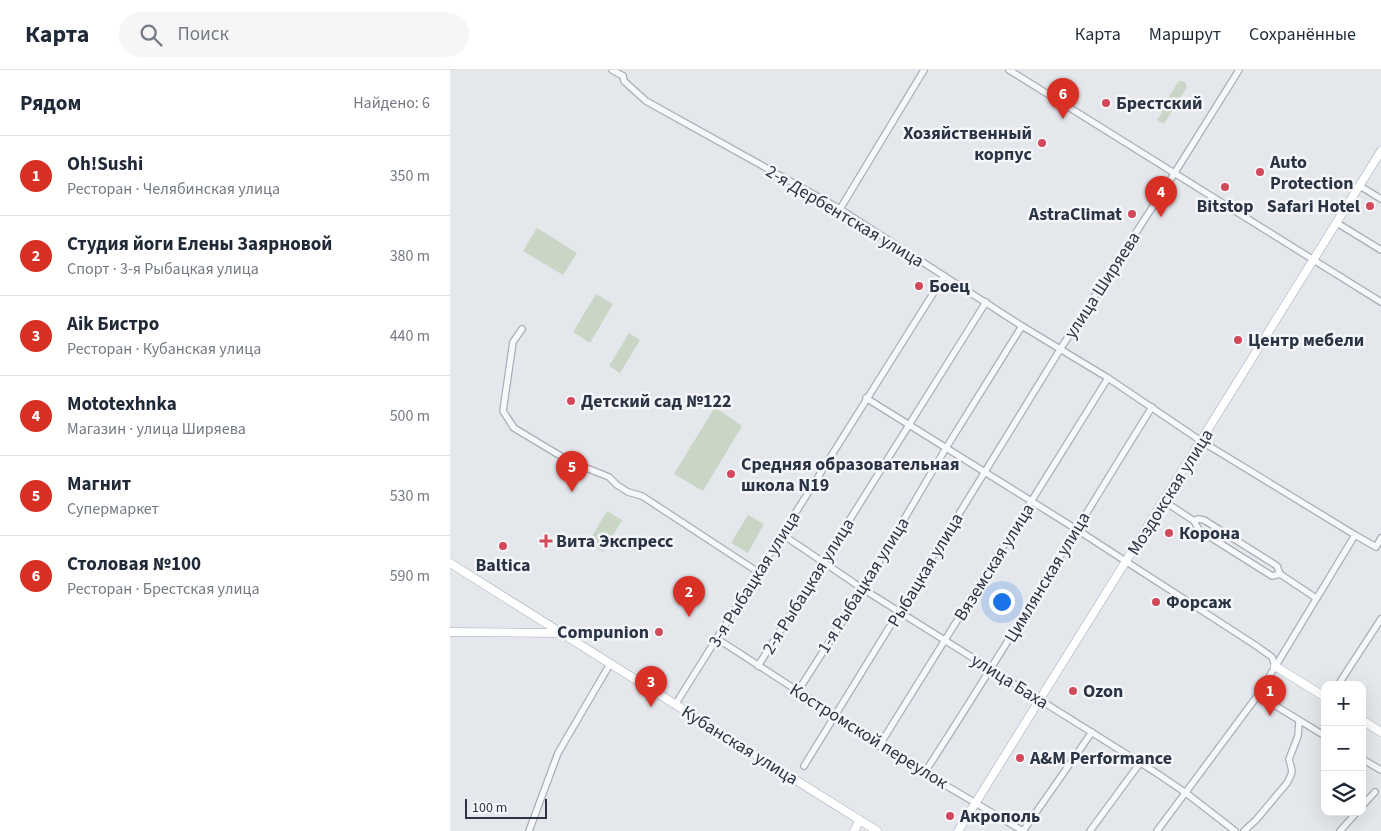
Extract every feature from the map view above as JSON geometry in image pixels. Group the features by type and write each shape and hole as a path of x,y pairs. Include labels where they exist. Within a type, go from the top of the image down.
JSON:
{"main road":[{"name":"Моздокская улица","path":"958,831 1381,152"},
{"name":"Кубанская улица","path":"450,563 877,831"},
{"path":"450,632 562,633"},
{"path":"1275,666 1321,695"},
{"path":"1366,723 1381,732"},
{"path":"854,831 860,820"}],"street":[{"name":"2-я Дербентская улица","path":"612,70 623,73 624,81 646,101 840,209 1022,326 1108,378 1201,441 1355,535 1376,547 1381,538"},
{"path":"840,209 924,70"},
{"path":"1009,70 1381,302"},
{"name":"улица Ширяева","path":"1061,348 1239,70"},
{"path":"1360,186 1381,199"},
{"path":"1337,223 1381,250"},
{"name":"3-я Рыбацкая улица","path":"675,705 944,276"},
{"name":"2-я Рыбацкая улица","path":"758,666 986,302"},
{"name":"1-я Рыбацкая улица","path":"798,691 863,589 946,448 1022,326"},
{"path":"522,329 513,342 502,411 514,428 569,461 609,477 628,492 642,496 758,572"},
{"name":"Рыбацкая улица","path":"804,766 1061,348"},
{"name":"Вяземская улица","path":"879,746 1108,378"},
{"path":"866,398 1032,501 1255,645 1272,657 1275,666"},
{"name":"Цимлянская улица","path":"925,772 992,669 1152,407"},
{"path":"1164,500 1194,521 1199,530 1272,576 1280,574"},
{"path":"1194,521 1198,519 1204,520 1278,566 1280,574 1316,598"},
{"name":"улица Баха","path":"782,535 863,589 1140,762 1186,793 1234,831"},
{"path":"1157,831 1258,695 1355,535"},
{"path":"1341,681 1381,619"},
{"name":"Костромской переулок","path":"716,638 879,746 1023,831"},
{"path":"529,831 558,753 610,664"},
{"path":"1258,695 1321,734"},
{"path":"1244,831 1281,791 1291,775 1290,759 1298,736 1299,721"},
{"path":"1023,831 1092,732"},
{"path":"1366,761 1381,770"},
{"path":"1090,831 1140,762"},
{"path":"1366,802 1375,792"},
{"path":"1340,831 1353,816"}],"green space":[{"path":"1178,82 1185,82 1187,87 1164,124 1157,120 1162,113 1160,111"},
{"path":"537,228 577,253 563,275 523,251"},
{"path":"596,294 613,304 590,343 573,332"},
{"path":"629,333 640,340 620,373 609,366"},
{"path":"715,407 742,426 703,491 674,474"},
{"path":"607,511 622,520 603,552 588,543"},
{"path":"748,515 764,524 748,553 731,543"}],"place":[{"name":"Брестский","path":"1106,103"},
{"name":"Столовая №100","path":"1063,119"},
{"name":"Хозяйственный корпус","path":"1042,143"},
{"name":"Auto Protection","path":"1260,172"},
{"name":"Bitstop","path":"1225,187"},
{"name":"Safari Hotel","path":"1370,206"},
{"name":"AstraClimat","path":"1132,214"},
{"name":"Mototexhnka","path":"1161,217"},
{"name":"Боец","path":"919,286"},
{"name":"Центр мебели","path":"1238,340"},
{"name":"Детский сад №122","path":"571,401"},
{"name":"Средняя образовательная школа N19","path":"731,474"},
{"name":"Магнит","path":"572,492"},
{"name":"Корона","path":"1169,533"},
{"name":"Вита Экспресс","path":"546,541"},
{"name":"Baltica","path":"503,546"},
{"name":"Форсаж","path":"1156,602"},
{"name":"Студия йоги Елены Заярновой","path":"689,617"},
{"name":"Compunion","path":"659,632"},
{"name":"Ozon","path":"1073,691"},
{"name":"Aik Бистро","path":"651,707"},
{"name":"Oh!Sushi","path":"1270,716"},
{"name":"A&M Performance","path":"1020,758"},
{"name":"Акрополь","path":"950,816"}]}
